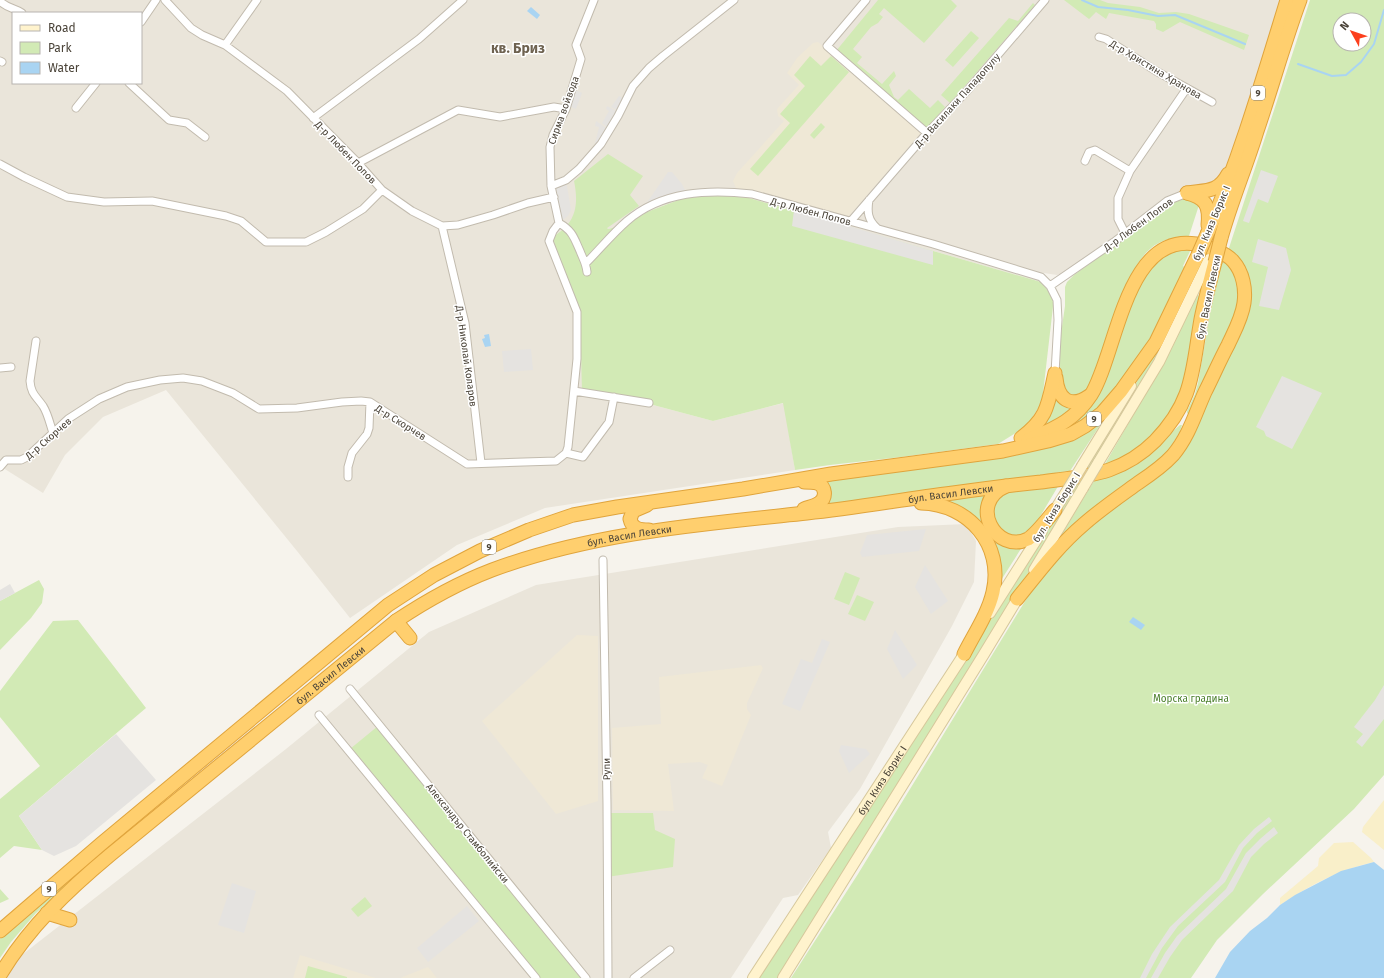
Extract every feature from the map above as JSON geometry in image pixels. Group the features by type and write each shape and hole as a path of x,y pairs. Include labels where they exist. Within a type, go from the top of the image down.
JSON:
{"highway":[{"name":"бул. Княз Борис I","path":"1156,342 1207,259 1216,236 1227,187 1287,0"},
{"name":"бул. Княз Борис I","path":"1228,212 1257,132 1300,0"},
{"path":"1187,193 1212,189 1223,183 1239,152"},
{"path":"1187,193 1198,196 1207,205 1216,236"},
{"name":"бул. Васил Левски","path":"0,974 21,943 47,913 72,887 110,855 396,621 426,602 490,570 546,552 664,530 893,502 1062,479 1102,472 1127,462 1152,443 1171,421 1181,406 1187,393 1191,380 1202,318 1207,259 1228,212"},
{"path":"1003,451 1062,425 1075,415 1090,395 1101,374 1123,305 1134,283 1143,268 1157,254 1172,246 1186,243 1199,244 1227,256 1233,261 1243,280 1245,296 1243,312 1184,440 1165,464 1102,509 1075,532 1052,556 1017,599"},
{"name":"бул. Васил Левски","path":"3,928 247,722 386,602 480,551 529,530 573,514 782,483 831,474 1003,451 1055,439 1078,430 1107,408 1156,342"},
{"path":"1055,373 1057,390 1065,399 1077,402 1083,401 1090,395"},
{"path":"988,453 1019,440 1039,423 1046,411 1055,373"},
{"path":"1152,443 1197,413"},
{"path":"782,483 816,483 822,486 825,493 823,500 819,503 786,515"},
{"path":"1007,486 999,490 993,496 988,504 987,512 988,523 992,529 1004,538 1012,541 1027,539 1034,534 1055,510"},
{"path":"654,502 633,511 630,519 631,523 638,529 664,530"},
{"path":"893,502 932,503 946,506 965,517 977,527 985,539 994,560 995,577 993,592 988,607 964,654"},
{"path":"396,621 410,638"},
{"path":"247,722 253,722 258,725 259,730 256,736"},
{"path":"101,844 108,842 113,845 113,850 110,855"},
{"path":"47,913 70,920"},
{"path":"0,966 21,943"}],"main road":[{"name":"бул. Княз Борис I","path":"783,978 1017,599 1158,362 1207,259"},
{"name":"бул. Княз Борис I","path":"753,978 964,654 1112,418 1156,342"}],"street":[{"path":"142,21 156,0"},
{"name":"Д-р Любен Попов","path":"165,0 191,28 202,35 225,45 287,91 313,118 323,126 382,190 412,211 442,226"},
{"path":"225,45 257,0"},
{"path":"313,118 419,39 463,0"},
{"name":"Сирма войвода","path":"560,223 551,186 551,141 566,109 581,59 576,45 594,0"},
{"path":"551,186 566,180 601,144 618,116 633,86 649,68 734,0"},
{"path":"866,0 827,46 927,133"},
{"path":"1045,10 1046,0"},
{"name":"Д-р Василаки Пападопулу","path":"851,221 927,133 966,92 1046,0"},
{"path":"0,1 9,8 20,12"},
{"name":"Д-р Христина Хранова","path":"1099,37 1212,102"},
{"path":"76,108 95,84"},
{"path":"130,84 169,120 187,123 205,136"},
{"path":"1125,233 1118,219 1118,198 1130,171 1187,88"},
{"path":"358,163 458,110 500,117 554,107 566,109"},
{"path":"1085,161 1090,151 1096,150 1130,171"},
{"path":"0,164 67,197 104,202 152,201 226,216 241,221 266,242 306,242 326,232 363,209 382,190"},
{"name":"Д-р Любен Попов","path":"586,263 616,231 641,211 661,201 688,193 712,191 752,194 960,251 1041,277 1050,286 1125,233 1167,201 1187,193"},
{"path":"442,226 458,225 528,203 554,197"},
{"path":"869,200 868,209 871,222 879,229"},
{"path":"587,272 586,263 574,236 567,227 560,223 553,231 549,241 577,312 578,359 568,447 566,453 583,457 609,422 614,397"},
{"name":"Д-р Николай Коларов","path":"442,226 465,323 481,463"},
{"path":"1050,286 1057,300 1058,320 1055,373"},
{"path":"36,341 30,387 34,397 43,406 53,433"},
{"path":"0,368 11,367"},
{"name":"Д-р Скорчев","path":"0,467 6,460 21,460 27,457 68,419 100,399 127,387 160,380 183,378 202,381 233,393 259,409 296,408 342,402 370,402 467,464 556,461 566,453"},
{"path":"574,391 649,403"},
{"path":"348,477 348,467 352,453 369,428 370,402"},
{"name":"Рупи","path":"603,560 608,978"},
{"name":"Александър Стамболийски","path":"350,689 586,978"},
{"path":"319,715 536,978"},
{"path":"634,978 670,950"}],"shaded area":[{"path":"0,0 1285,0 1222,182 1181,191 1172,195 1086,259 1064,273 1057,275 1044,273 1041,282 749,198 681,199 647,212 627,224 608,229 575,218 554,237 556,250 580,312 642,402 713,421 784,403 795,470 545,508 457,545 350,618 166,390 103,417 65,455 43,493 0,466"},
{"path":"818,42 921,133 848,217 736,188 733,181 737,173 784,121 778,116 777,109 799,85 787,73 797,58 813,43"},
{"path":"576,90 582,93 576,109 569,106"},
{"path":"619,96 623,98 617,110 611,107"},
{"path":"607,106 618,112 608,128 602,123 609,111 606,109"},
{"path":"596,121 608,129 596,147 594,147 599,127 595,126"},
{"path":"1261,170 1278,176 1268,203 1258,199 1249,223 1243,221"},
{"path":"668,172 672,172 682,184 686,192 646,204"},
{"path":"566,180 571,210 568,216 559,223 551,186"},
{"path":"794,210 933,251 933,265 792,226"},
{"path":"1258,239 1286,248 1291,270 1279,310 1259,306 1268,267 1252,262"},
{"path":"531,349 533,370 504,372 502,351"},
{"path":"1282,376 1322,393 1292,449 1266,436 1264,431 1256,427"},
{"path":"966,524 976,541 974,582 952,626 860,789 828,832 831,848 798,895 783,898 731,978 0,978 0,972 286,749 429,632 536,585 898,527"},
{"path":"926,529 919,551 862,557 860,553 867,535"},
{"path":"925,565 948,601 931,614 915,587"},
{"path":"10,584 15,593 0,601 0,590"},
{"path":"895,630 917,665 903,679 887,649"},
{"path":"577,635 598,636 598,801 556,814 482,721"},
{"path":"822,639 830,642 800,711 782,704 801,659 812,663"},
{"path":"761,665 763,668 747,703 747,709 751,715 722,786 702,778 708,765 700,762 668,764 674,811 613,810 612,728 661,724 659,677"},
{"path":"1384,685 1384,719 1362,747 1356,742 1363,734 1354,727 1375,700"},
{"path":"116,734 156,780 76,846 54,856 42,850 19,816"},
{"path":"841,745 866,749 870,754 849,773 839,751"},
{"path":"1269,817 1272,821 1257,833 1243,848 1225,882 1178,926 1162,948 1146,978 1140,978 1152,954 1170,927 1219,880 1239,845 1254,829"},
{"path":"1274,827 1278,833 1251,857 1233,891 1182,940 1158,978 1151,978 1165,953 1177,936 1226,889 1246,853"},
{"path":"232,883 256,891 244,933 218,925"},
{"path":"467,906 479,921 428,962 417,948"},
{"path":"300,955 376,978 293,978"},
{"path":"428,967 437,978 400,978"}],"green space":[{"path":"878,0 951,0 957,6 924,43 884,8 879,14 883,17 878,23 871,27 853,49 862,57 857,63 882,84 894,71 896,76 889,85 894,97 898,100 909,89 930,108 938,100 945,107 927,128 836,51"},
{"path":"1064,0 1100,0 1108,3 1140,7 1159,13 1176,12 1189,14 1249,35 1244,50 1180,22 1163,32 1156,29 1156,24 1154,21 1109,13 1106,19 1096,12 1089,19"},
{"name":"Морска градина","path":"1310,0 1384,0 1384,775 1354,809 1263,894 1217,940 1191,978 791,978 858,874 1038,580 1063,551 1095,521 1163,471 1246,311 1228,251"},
{"path":"1033,3 1035,5 950,103 941,95 1009,18 1018,21"},
{"path":"971,31 979,38 953,67 945,60"},
{"path":"810,56 821,66 831,56 849,72 758,176 750,169 790,123 780,114 805,86 794,75"},
{"path":"821,123 825,127 814,139 810,135"},
{"path":"608,154 643,176 630,195 639,206 607,228 608,229 627,224 647,212 681,199 715,195 749,198 1041,282 1054,298 1042,402 1027,426 998,444 795,470 783,403 713,421 642,402 582,392 580,312 556,250 553,237 566,226 574,214 576,192 574,181"},
{"path":"1182,196 1191,197 1199,205 1189,236 1163,241 1150,249 1141,259 1121,299 1091,388 1074,398 1060,387 1059,347 1065,306 1065,287 1067,282 1074,275"},
{"path":"1217,222 1220,223 1183,306 1145,377 984,647 778,978 757,978 1025,566 1116,418 1157,347"},
{"path":"1192,247 1183,266 1186,268 1149,341 1108,401 1072,428 1052,434 1072,422 1123,313 1158,256"},
{"path":"1225,258 1240,280 1239,309 1189,415 1187,411 1195,394 1198,383 1214,290 1220,267"},
{"path":"1197,294 1200,297 1187,373 1174,408 1151,438 1123,457 1105,464 1158,372"},
{"path":"1055,397 1079,403 1048,429 1039,426"},
{"path":"1104,419 1070,471 824,505 823,482 933,463"},
{"path":"1180,425 1182,425 1180,432 1166,454 1053,548 1097,476 1164,439"},
{"path":"1060,483 1032,530 1028,533 1009,537 990,518 999,493"},
{"path":"989,492 983,521 981,523 936,500"},
{"path":"989,528 1024,544 998,585"},
{"path":"845,572 860,578 849,605 834,599"},
{"path":"39,580 44,589 42,603 31,618 0,650 0,601"},
{"path":"857,595 874,602 865,621 848,614"},
{"path":"78,620 146,708 19,816 42,850 14,846 0,858 0,799 40,766 0,717 0,691 53,621"},
{"path":"378,726 584,978 539,978 350,749"},
{"path":"607,813 653,813 655,830 675,839 673,867 607,877"},
{"path":"106,848 108,848 36,913 11,942 0,958 0,939"},
{"path":"0,889 9,899 0,903"},
{"path":"365,897 372,906 358,917 351,909"},
{"path":"308,966 347,977 347,978 305,978"}],"sand":[{"path":"1384,800 1384,850 1362,832 1363,827"},
{"path":"1353,842 1374,862 1349,869 1325,879 1280,905 1280,898 1318,866 1319,858 1334,843"}],"water":[{"path":"531,7 540,15 537,19 527,11"},
{"path":"489,334 491,346 485,347 482,339 485,338 484,335"},
{"path":"1133,617 1145,625 1141,630 1129,622"},
{"path":"1374,862 1384,870 1384,978 1215,978 1230,952 1250,931 1267,918 1280,905 1295,895 1341,871"}],"waterway":[{"path":"1082,0 1098,7 1128,10 1158,16 1175,15 1245,44"},
{"path":"1298,64 1332,76 1346,75 1361,62 1374,44 1384,10"}],"district":[{"name":"кв. Бриз","path":"518,48"}]}
